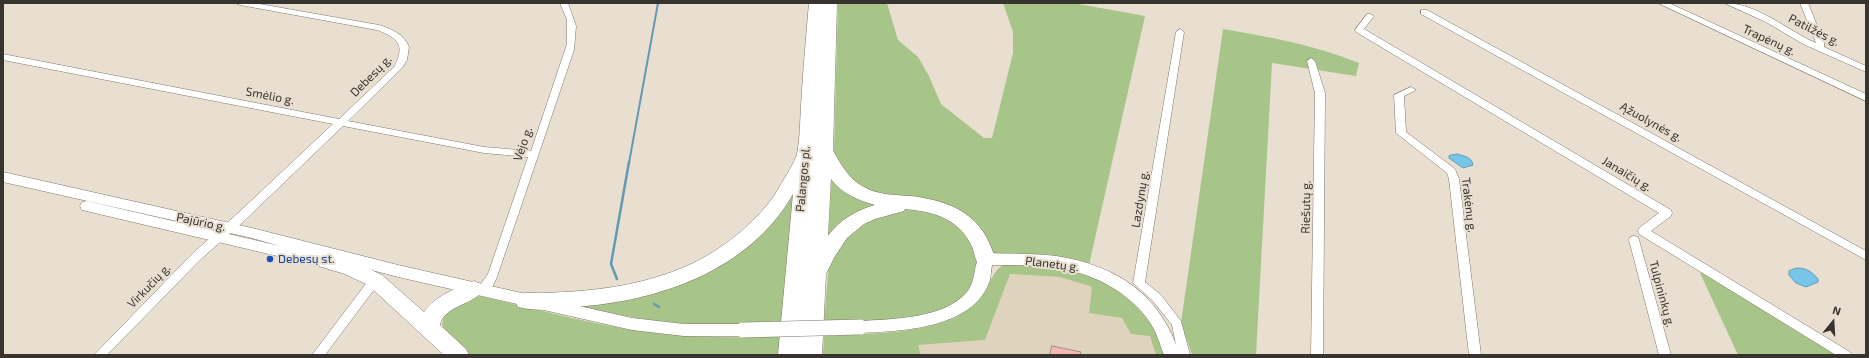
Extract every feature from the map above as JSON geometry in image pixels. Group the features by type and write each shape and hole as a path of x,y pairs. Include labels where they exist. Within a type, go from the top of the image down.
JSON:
{"highway":[{"name":"Palangos pl.","path":"811,355 816,275 816,3"},
{"name":"Palangos pl.","path":"788,355 815,152 830,3"},
{"path":"525,301 556,301 600,298 635,292 687,275 709,264 751,234 769,216 815,152 842,180 855,190 880,200 935,207 960,218 978,236 983,247 985,259"},
{"path":"816,275 832,244 848,225 871,212 910,204"},
{"path":"322,260 352,269 375,280 458,355"},
{"path":"429,328 431,318 440,310 452,301 478,290"}],"main road":[{"name":"Pajūrio g.","path":"3,177 223,233 322,260 398,271"},
{"name":"Pajūrio g.","path":"3,187 398,271 525,301 632,324 664,329 743,330 860,327 922,322 951,313 964,304 978,288 984,273 985,259"},
{"name":"Planetų g.","path":"985,259 1057,262 1085,268 1106,277 1135,295 1150,310 1166,337 1172,355"}],"street":[{"name":"Debesų g.","path":"223,233 398,68 406,52 405,45 399,37 391,32 379,28 240,3"},
{"name":"Vėjo g.","path":"478,290 491,278 572,41 574,32 570,15 564,3"},
{"name":"Trapėnų g.","path":"1662,3 1866,98"},
{"name":"Patilžės g.","path":"1728,3 1769,20 1820,48 1866,69"},
{"path":"1804,3 1820,43 1820,48"},
{"name":"Ąžuolynės g.","path":"1424,12 1866,256"},
{"name":"Janaičių g.","path":"1370,16 1359,30 1667,213 1644,231 1846,355"},
{"name":"Lazdynų g.","path":"1180,32 1139,283 1157,298 1177,324 1184,355"},
{"name":"Smėlio g.","path":"3,57 484,150 534,154"},
{"name":"Riešutų g.","path":"1311,61 1320,93 1317,355"},
{"name":"Trakėnų g.","path":"1411,90 1399,95 1401,133 1451,171 1454,179 1475,355"},
{"name":"Virkučių g.","path":"100,355 160,293 223,233"},
{"name":"Tulpininkų g.","path":"1634,240 1665,355"},
{"path":"318,355 375,280"}],"shaded area":[{"path":"1010,274 1060,277 1092,287 1089,313 1122,318 1131,334 1150,336 1156,355 921,355 918,345 985,340"}],"green space":[{"path":"838,3 887,3 898,40 918,57 929,76 941,104 984,138 992,138 1013,53 1013,32 1003,3 1073,3 1145,16 1089,265 999,256 994,253 975,226 863,191 835,161 834,150"},
{"path":"1223,29 1309,46 1359,63 1356,76 1272,63 1256,355 1192,355 1181,323"},
{"path":"829,173 887,203 827,245"},
{"path":"794,187 781,323 710,326 647,320 569,305 614,300 763,231 784,208"},
{"path":"896,209 924,209 943,215 963,227 976,246 979,276 968,293 956,304 937,312 893,320 824,322 829,263 855,224"},
{"path":"1005,264 1065,267 1101,279 1135,301 1153,326 1166,355 1156,355 1150,336 1131,334 1122,318 1089,313 1092,287 1060,277 1010,274 985,340 918,345 921,355 823,355 824,336 890,332 923,328 954,318 980,298 996,271"},
{"path":"1704,271 1841,355 1738,355 1700,273"},
{"path":"480,296 619,328 708,337 780,336 778,355 468,355 447,336 442,326 443,319 452,308"}],"water":[{"path":"1457,154 1465,156 1471,160 1473,165 1463,168 1449,158 1449,156"},
{"path":"1797,268 1811,272 1818,279 1818,282 1806,287 1796,283 1789,275 1789,271"}],"building":[{"path":"1052,346 1081,352 1080,355 1050,355"}],"waterway":[{"path":"629,163 658,3"},
{"path":"617,279 611,264 629,162"},
{"path":"654,304 659,307"}],"place":[{"name":"Debesų st.","path":"270,259"}]}
